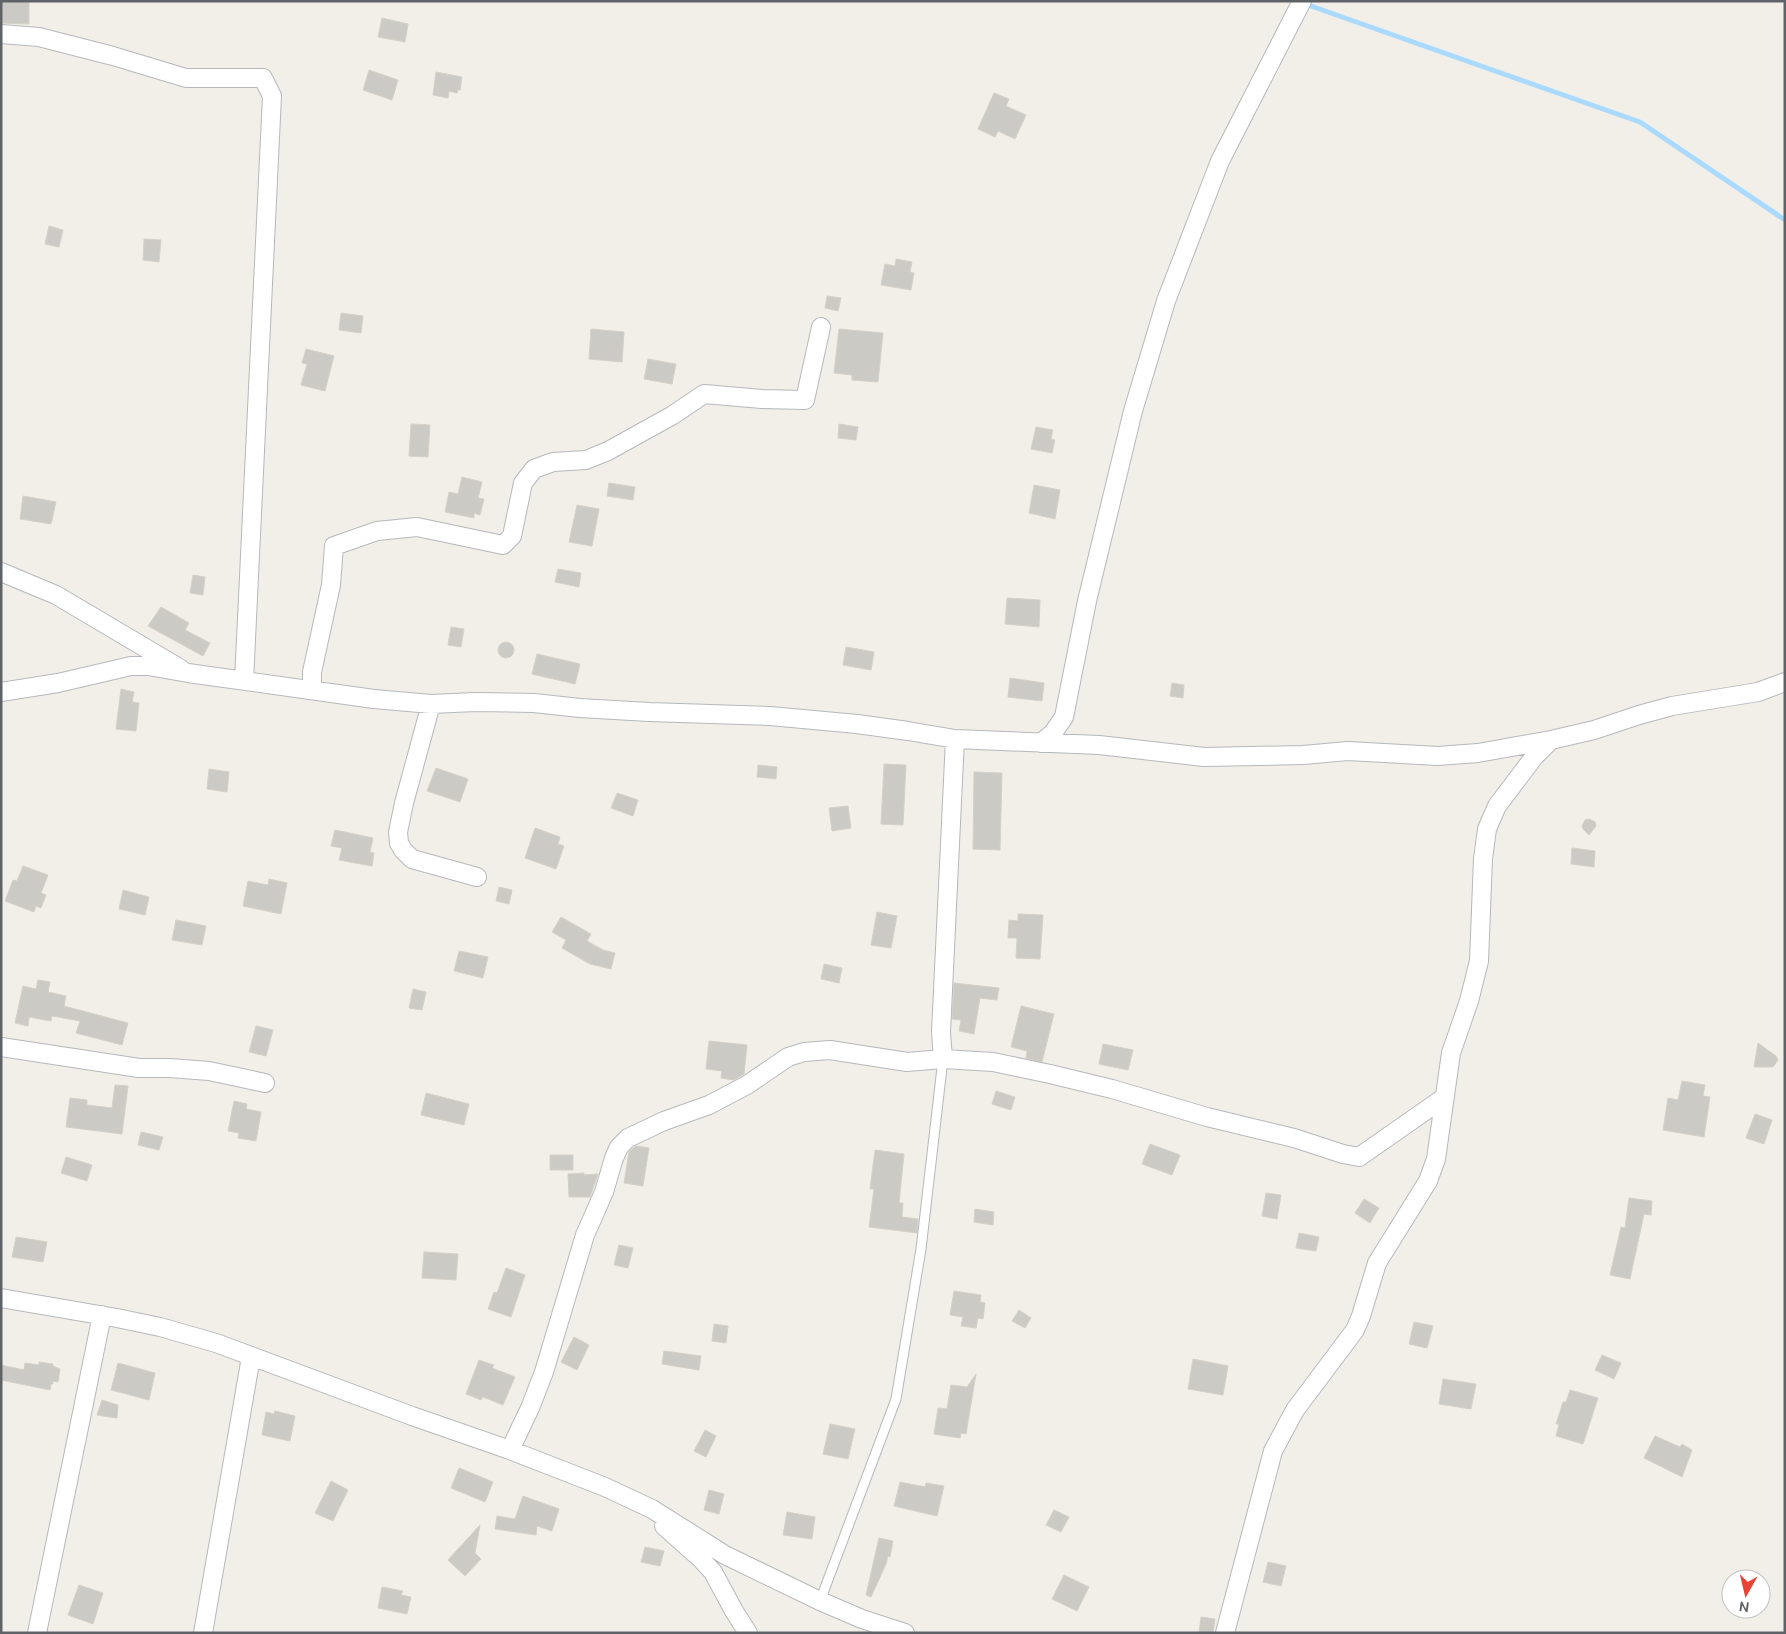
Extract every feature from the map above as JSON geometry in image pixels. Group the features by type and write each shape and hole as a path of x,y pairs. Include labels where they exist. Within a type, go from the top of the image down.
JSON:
{"street":[{"path":"1041,743 1052,733 1064,717 1087,600 1130,420 1166,301 1220,161 1302,1"},
{"path":"1,34 39,37 113,56 186,78 262,78 272,96 244,681"},
{"path":"312,690 312,672 331,586 334,546 377,531 417,527 504,545 512,536 523,483 534,469 553,462 586,460 608,451 673,415 704,394 762,399 805,400 821,327"},
{"path":"1,572 56,595 188,674"},
{"path":"1,692 58,683 131,666 148,666 188,674 374,699 431,704 534,702 580,708 639,712 770,716 908,730 955,739 1099,745 1204,757 1348,751 1438,756 1478,753 1551,740 1594,730 1672,706 1758,692 1785,682"},
{"path":"431,704 404,803 398,832 399,842 412,860 477,877"},
{"path":"942,1059 941,1032 955,739"},
{"path":"1225,1633 1273,1451 1294,1410 1355,1330 1377,1263 1428,1180 1436,1159 1451,1053 1469,1002 1478,961 1483,859 1487,829 1497,806 1534,757 1551,740"},
{"path":"1,1047 139,1068 209,1071 265,1083"},
{"path":"510,1450 530,1408 544,1372 585,1235 604,1192 619,1147 628,1138 664,1121 709,1105 747,1085 788,1057 804,1052 830,1050 907,1062 942,1059 993,1062 1112,1089 1207,1117 1294,1138 1343,1154 1359,1156 1445,1097"},
{"path":"1,1298 102,1315 216,1343 412,1416 510,1450 605,1487 652,1510 725,1555 820,1601 862,1619 900,1632"},
{"path":"37,1633 102,1315"},
{"path":"204,1633 251,1356"},
{"path":"652,1510 666,1528 713,1572 744,1630"}],"lane":[{"path":"820,1601 896,1399 922,1249 942,1059"}],"building":[{"path":"1,1 29,1 29,24 1,23"},
{"path":"382,18 408,24 405,42 378,37"},
{"path":"369,70 398,80 392,100 363,90"},
{"path":"436,72 462,77 460,90 457,93 449,91 448,98 433,95"},
{"path":"994,93 1009,99 1006,106 1026,115 1015,139 998,131 995,137 978,129"},
{"path":"49,226 63,230 59,247 45,244"},
{"path":"144,239 161,240 159,262 143,260"},
{"path":"896,259 912,262 910,272 914,273 911,290 881,285 885,264 895,266"},
{"path":"827,296 841,298 838,311 825,308"},
{"path":"341,313 363,316 361,333 339,330"},
{"path":"591,329 624,332 622,362 589,359"},
{"path":"839,329 883,333 878,382 852,380 852,375 834,373"},
{"path":"306,349 334,356 325,391 301,385 307,364 302,363"},
{"path":"648,359 676,364 672,384 644,379"},
{"path":"411,424 430,425 428,457 409,456"},
{"path":"839,424 858,427 856,440 838,438"},
{"path":"1036,427 1053,430 1051,439 1055,440 1052,453 1031,449"},
{"path":"462,477 482,482 478,498 484,499 480,515 474,513 474,518 445,512 449,492 458,494"},
{"path":"609,483 635,487 633,500 607,496"},
{"path":"1034,485 1060,490 1055,519 1029,513"},
{"path":"23,496 56,502 51,524 20,519"},
{"path":"577,505 599,509 592,546 569,542"},
{"path":"558,569 581,573 579,587 555,582"},
{"path":"193,575 205,577 203,595 190,593"},
{"path":"1007,598 1040,600 1039,627 1005,624"},
{"path":"161,607 189,623 185,630 210,643 203,656 148,626"},
{"path":"451,627 464,629 461,647 448,645"},
{"path":"503,642 509,642 514,647 512,656 503,658 498,653 498,647"},
{"path":"846,647 874,652 871,670 843,665"},
{"path":"537,654 580,664 575,684 532,674"},
{"path":"1010,678 1044,683 1042,701 1008,697"},
{"path":"1172,683 1184,685 1183,698 1170,696"},
{"path":"121,689 134,692 132,702 139,703 136,731 116,729"},
{"path":"884,764 906,765 903,825 881,824"},
{"path":"758,765 777,767 776,779 757,777"},
{"path":"436,768 468,779 460,802 427,791"},
{"path":"209,769 229,772 227,792 207,789"},
{"path":"974,772 1002,773 1000,850 973,849"},
{"path":"617,793 638,800 633,816 611,808"},
{"path":"848,806 851,828 832,831 829,808"},
{"path":"1589,819 1595,822 1596,826 1589,835 1582,826 1585,820"},
{"path":"535,828 560,837 558,844 564,846 556,869 525,858"},
{"path":"335,830 373,838 370,852 374,853 372,866 339,860 342,848 331,846"},
{"path":"1572,848 1595,851 1594,867 1571,864"},
{"path":"23,866 48,875 41,893 46,895 41,908 36,906 34,912 5,901 13,880 17,881"},
{"path":"269,879 287,883 281,914 243,906 248,881 268,885"},
{"path":"499,887 512,890 509,904 496,901"},
{"path":"123,890 149,897 145,915 119,909"},
{"path":"877,912 897,916 891,948 871,945"},
{"path":"1018,914 1043,915 1040,959 1016,958 1017,938 1008,938 1009,920 1018,921"},
{"path":"561,917 591,934 587,941 603,950 615,953 611,969 590,964 562,948 566,940 552,932"},
{"path":"176,920 206,926 202,945 172,940"},
{"path":"459,951 488,957 483,978 454,971"},
{"path":"824,964 842,968 839,983 821,979"},
{"path":"38,980 50,982 48,992 66,996 64,1006 128,1023 122,1045 76,1033 80,1021 52,1016 51,1021 29,1017 28,1026 15,1023 23,986 36,989"},
{"path":"954,983 999,988 997,1000 980,998 974,1034 959,1031 961,1020 952,1019"},
{"path":"413,989 426,992 422,1010 409,1008"},
{"path":"1021,1006 1054,1014 1042,1062 1026,1058 1027,1051 1011,1047"},
{"path":"256,1026 273,1030 266,1056 249,1052"},
{"path":"709,1041 747,1045 744,1074 734,1080 721,1078 722,1071 706,1069"},
{"path":"1758,1043 1776,1056 1778,1060 1773,1067 1754,1067"},
{"path":"1103,1044 1133,1050 1128,1070 1099,1064"},
{"path":"1682,1081 1705,1085 1703,1096 1710,1097 1704,1137 1663,1130 1668,1098 1678,1100"},
{"path":"115,1085 128,1086 122,1134 66,1127 70,1098 87,1100 87,1105 112,1108"},
{"path":"996,1091 1015,1097 1011,1110 992,1104"},
{"path":"426,1093 469,1104 464,1125 421,1115"},
{"path":"234,1101 247,1104 246,1109 261,1112 256,1141 238,1138 239,1133 228,1131"},
{"path":"1755,1114 1772,1120 1764,1144 1746,1138"},
{"path":"141,1132 163,1137 159,1150 138,1145"},
{"path":"1150,1144 1180,1155 1172,1175 1142,1164"},
{"path":"636,1146 649,1148 643,1186 624,1183 629,1152"},
{"path":"875,1150 904,1154 899,1203 903,1203 902,1217 918,1219 917,1233 869,1227 874,1189 870,1189"},
{"path":"550,1155 573,1155 573,1170 550,1170"},
{"path":"66,1157 92,1165 87,1181 61,1173"},
{"path":"584,1173 584,1175 598,1174 590,1197 569,1197 568,1174"},
{"path":"1266,1193 1281,1195 1277,1219 1262,1216"},
{"path":"1629,1198 1652,1201 1651,1215 1644,1214 1630,1279 1610,1275 1621,1227 1625,1228"},
{"path":"1364,1199 1379,1208 1370,1223 1355,1213"},
{"path":"975,1209 994,1212 993,1225 974,1222"},
{"path":"1299,1233 1319,1237 1316,1251 1296,1248"},
{"path":"16,1237 47,1242 43,1262 12,1257"},
{"path":"619,1245 633,1248 628,1268 614,1265"},
{"path":"424,1252 458,1254 456,1280 422,1278"},
{"path":"506,1268 525,1275 511,1317 488,1309 494,1292 497,1293"},
{"path":"954,1291 981,1295 980,1302 985,1303 983,1319 978,1318 976,1328 961,1326 963,1317 950,1315"},
{"path":"1019,1310 1031,1318 1025,1328 1012,1321"},
{"path":"1414,1322 1433,1326 1427,1348 1409,1344"},
{"path":"714,1324 728,1326 726,1343 712,1341"},
{"path":"574,1337 589,1345 577,1370 561,1362"},
{"path":"664,1351 701,1356 699,1370 662,1364"},
{"path":"1602,1355 1621,1363 1614,1379 1595,1370"},
{"path":"1193,1359 1228,1366 1223,1395 1188,1389"},
{"path":"479,1360 494,1365 492,1368 515,1377 503,1405 483,1397 481,1400 466,1394"},
{"path":"39,1362 53,1364 53,1366 60,1369 58,1382 53,1381 50,1390 1,1380 1,1365 24,1370 25,1363 39,1365"},
{"path":"118,1363 155,1373 149,1400 111,1390"},
{"path":"976,1374 966,1434 961,1433 960,1438 934,1434 938,1408 947,1409 951,1385 967,1387"},
{"path":"1443,1379 1476,1384 1471,1409 1439,1404"},
{"path":"1570,1390 1598,1398 1583,1444 1556,1436 1559,1424 1556,1424 1563,1402 1566,1402"},
{"path":"102,1400 118,1405 117,1418 97,1415"},
{"path":"275,1411 295,1416 290,1441 262,1435 266,1412 274,1414"},
{"path":"830,1424 855,1429 848,1459 823,1454"},
{"path":"705,1430 716,1436 706,1457 694,1451"},
{"path":"1655,1436 1680,1447 1682,1444 1692,1450 1682,1477 1644,1458"},
{"path":"459,1468 493,1482 485,1502 451,1488"},
{"path":"331,1481 348,1490 333,1521 315,1513"},
{"path":"900,1482 925,1487 926,1483 944,1486 937,1516 894,1506"},
{"path":"709,1490 724,1494 719,1514 704,1510"},
{"path":"523,1496 559,1509 552,1531 537,1526 536,1535 495,1529 497,1516 515,1519"},
{"path":"1054,1510 1069,1517 1061,1532 1046,1525"},
{"path":"787,1512 815,1517 812,1539 783,1535"},
{"path":"480,1525 475,1553 481,1559 465,1576 448,1560"},
{"path":"879,1538 893,1541 890,1557 888,1556 871,1597 866,1595"},
{"path":"645,1547 664,1551 660,1566 641,1562"},
{"path":"1268,1562 1286,1566 1281,1586 1263,1582"},
{"path":"1064,1575 1089,1587 1077,1611 1052,1599"},
{"path":"79,1585 103,1593 93,1624 68,1615"},
{"path":"382,1587 403,1591 401,1595 411,1597 407,1614 378,1608"},
{"path":"1201,1617 1215,1619 1213,1633 1199,1633"}],"waterway":[{"path":"1311,6 1640,122 1785,220"}]}
